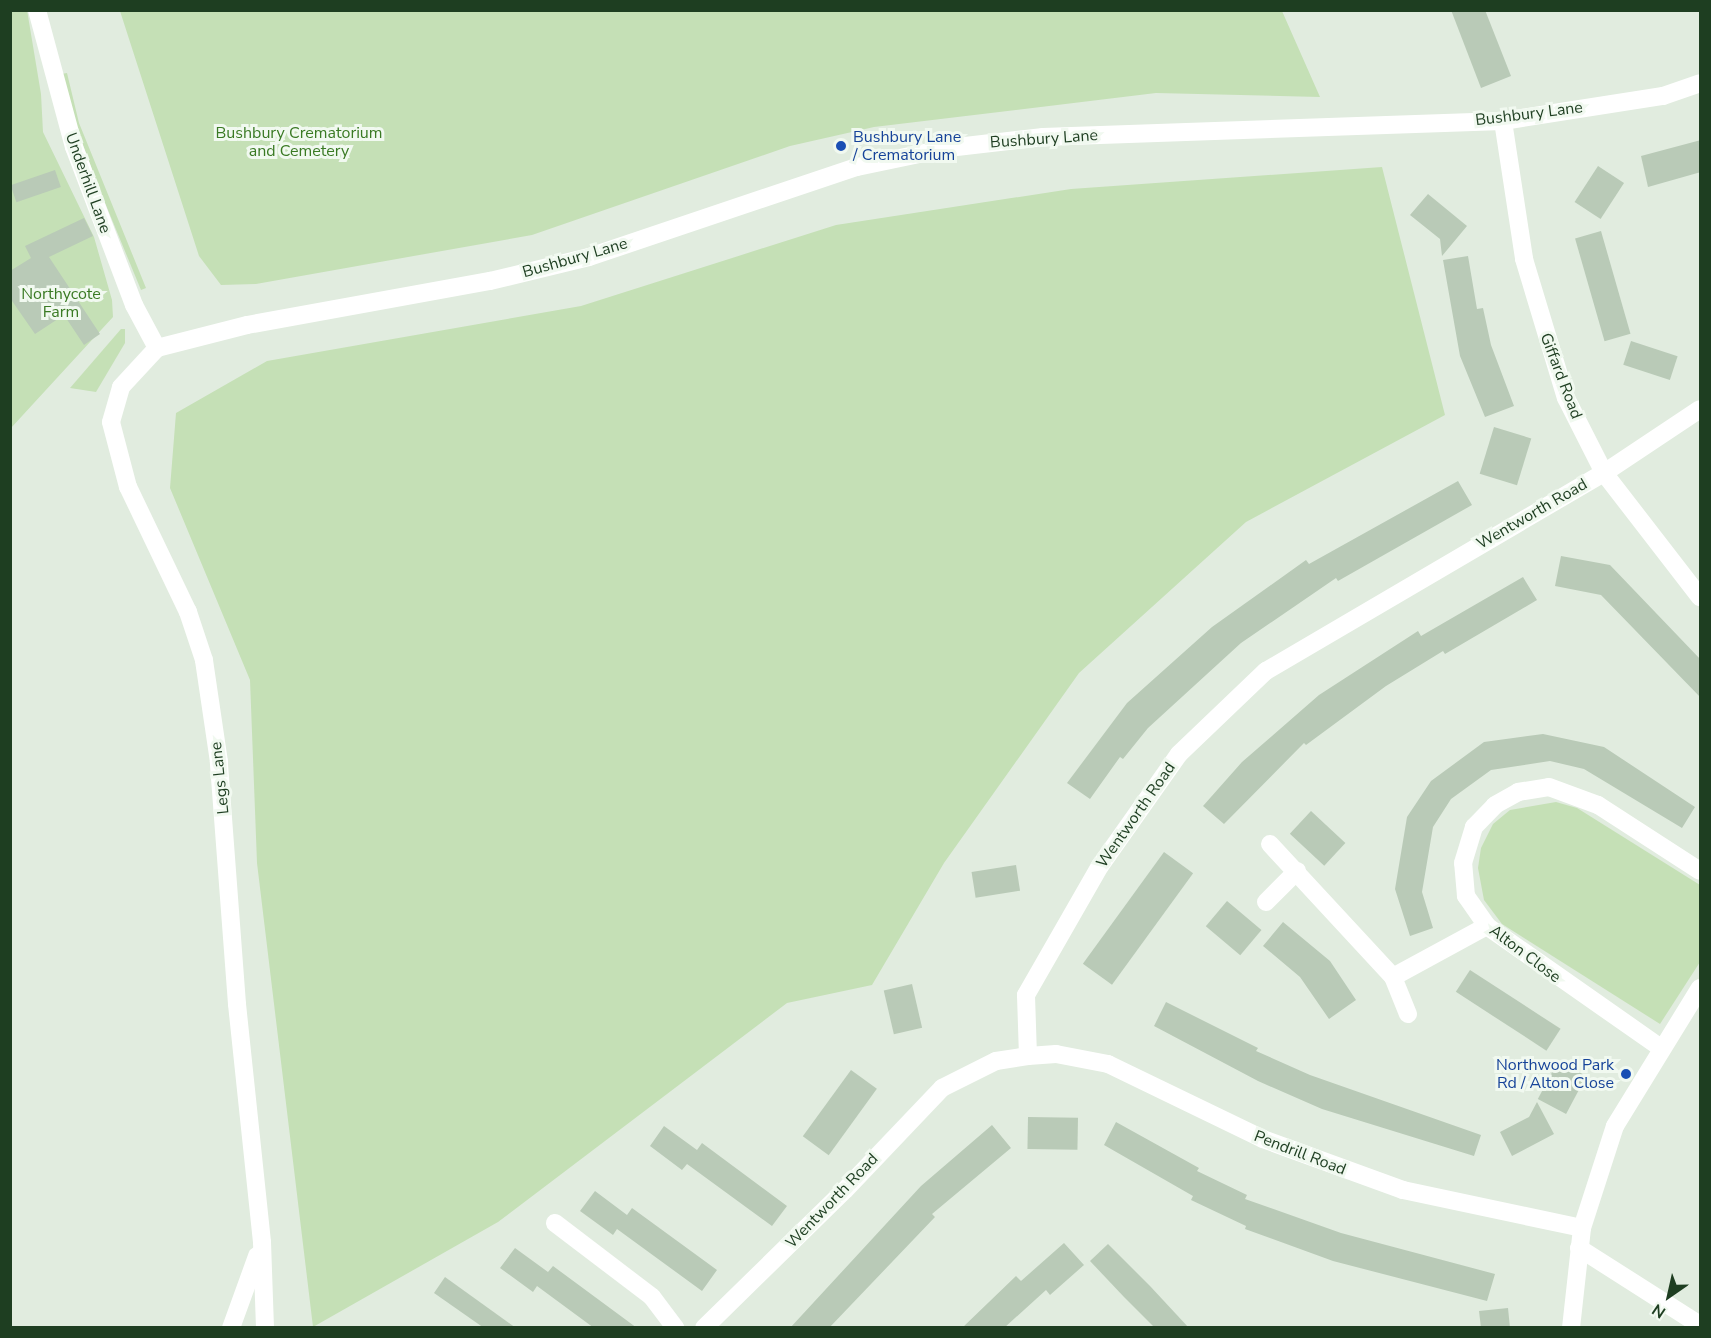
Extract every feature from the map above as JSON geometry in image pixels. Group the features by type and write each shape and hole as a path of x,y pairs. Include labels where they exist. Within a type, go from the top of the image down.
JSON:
{"street":[{"name":"Underhill Lane","path":"37,10 52,78 77,156 134,305 158,348"},
{"name":"Bushbury Lane","path":"158,348 247,325 490,281 589,257 857,167 948,148 1043,137 1503,121 1663,96 1701,83"},
{"name":"Giffard Road","path":"1503,121 1524,259 1543,330 1566,398 1604,473 1701,597"},
{"name":"Legs Lane","path":"158,348 121,387 111,422 128,487 188,612 204,660 219,762 237,1004 262,1242 264,1328"},
{"name":"Wentworth Road","path":"704,1328 845,1190 942,1088 986,1065 1028,1056 1026,995 1100,866 1179,754 1266,671 1604,473 1701,409"},
{"name":"Alton Close","path":"1661,1048 1487,926 1466,896 1463,863 1474,826 1495,805 1518,792 1550,787 1579,795 1701,871"},
{"path":"1270,844 1298,871 1393,977 1408,1014"},
{"path":"1266,902 1298,871"},
{"path":"1393,977 1487,926"},
{"path":"1571,1328 1582,1228 1615,1126 1661,1048 1701,988"},
{"name":"Pendrill Road","path":"1028,1056 1056,1054 1108,1064 1263,1139 1403,1190 1582,1228"},
{"path":"555,1223 652,1296 675,1328"},
{"name":"Legs Lane","path":"231,1328 262,1242"},
{"path":"1579,1248 1701,1325"}],"green space":[{"name":"Northycote Farm","path":"27,10 41,94 43,132 94,237 112,300 113,317 11,428 10,11"},
{"name":"Bushbury Crematorium and Cemetery","path":"120,11 1282,11 1320,97 1156,93 874,127 790,146 532,235 256,284 221,285 199,256"},
{"path":"67,73 79,123 146,288 141,290 96,181 72,114 61,74"},
{"path":"1382,167 1445,415 1246,522 1079,673 944,863 872,985 787,1003 498,1222 313,1327 257,863 250,680 170,488 176,413 267,361 581,306 836,225 1071,189"},
{"path":"121,329 125,329 125,343 96,392 70,388"},
{"path":"1556,802 1577,808 1700,885 1700,962 1660,1024 1502,924 1484,900 1478,868 1481,848 1493,824 1510,810"}],"building":[{"path":"1451,10 1485,10 1511,76 1481,88"},
{"path":"1701,140 1701,172 1648,187 1641,156"},
{"path":"1598,166 1624,183 1601,219 1575,202"},
{"path":"55,170 61,187 16,202 11,185"},
{"path":"1428,194 1467,226 1442,256 1440,239 1410,215"},
{"path":"84,218 93,236 49,257 100,334 84,345 64,315 35,334 10,298 10,271 31,258 25,246"},
{"path":"1601,231 1630,334 1605,341 1575,238"},
{"path":"1468,256 1477,309 1483,308 1491,345 1514,406 1485,417 1460,356 1443,260"},
{"path":"1631,341 1678,356 1670,380 1623,365"},
{"path":"1494,427 1531,438 1517,485 1480,474"},
{"path":"1458,481 1472,505 1338,581 1336,578 1241,643 1148,728 1123,759 1120,757 1090,799 1067,783 1127,703 1212,627 1306,560 1309,564"},
{"path":"1561,556 1610,565 1701,660 1701,698 1601,595 1555,586"},
{"path":"1523,577 1537,600 1445,654 1443,651 1386,686 1306,745 1304,743 1224,824 1203,806 1242,762 1319,695 1418,631 1421,636"},
{"path":"1543,734 1604,747 1695,807 1682,828 1584,769 1550,761 1491,770 1451,799 1433,827 1422,892 1433,928 1410,936 1395,889 1407,817 1431,781 1484,742"},
{"path":"1311,811 1345,843 1324,866 1290,834"},
{"path":"1164,852 1193,873 1112,985 1083,964"},
{"path":"1016,865 1020,891 976,898 972,872"},
{"path":"1227,901 1261,930 1240,955 1206,926"},
{"path":"1283,922 1330,961 1356,1000 1329,1019 1300,977 1263,946"},
{"path":"1470,970 1561,1029 1546,1051 1456,992"},
{"path":"912,984 922,1028 894,1034 884,991"},
{"path":"1166,1002 1258,1048 1256,1051 1310,1075 1481,1135 1474,1156 1322,1109 1258,1081 1154,1026"},
{"path":"1558,1061 1586,1076 1566,1114 1538,1099"},
{"path":"851,1070 877,1089 829,1155 803,1136"},
{"path":"1537,1102 1554,1134 1512,1156 1500,1132 1529,1117"},
{"path":"1028,1117 1078,1118 1077,1150 1027,1149"},
{"path":"1116,1122 1199,1168 1197,1171 1247,1195 1245,1199 1341,1233 1495,1274 1487,1301 1333,1261 1245,1229 1246,1226 1191,1200 1193,1196 1104,1145"},
{"path":"992,1125 1011,1148 932,1214 935,1217 829,1328 790,1328 921,1186"},
{"path":"664,1126 697,1150 702,1143 787,1206 772,1226 687,1164 682,1170 650,1146"},
{"path":"595,1191 627,1215 632,1208 717,1270 702,1291 617,1229 613,1235 580,1211"},
{"path":"1064,1243 1084,1265 1050,1295 1046,1290 1004,1328 962,1328 1016,1276 1021,1281"},
{"path":"1108,1244 1189,1328 1155,1328 1124,1297 1090,1261"},
{"path":"515,1248 548,1272 553,1266 637,1328 594,1328 537,1286 533,1292 500,1268"},
{"path":"445,1277 516,1328 484,1328 434,1293"},
{"path":"1508,1308 1510,1328 1481,1328 1479,1311"}],"place":[{"name":"Bushbury Lane / Crematorium","path":"841,146"},
{"name":"Northwood Park Rd / Alton Close","path":"1626,1074"}]}
